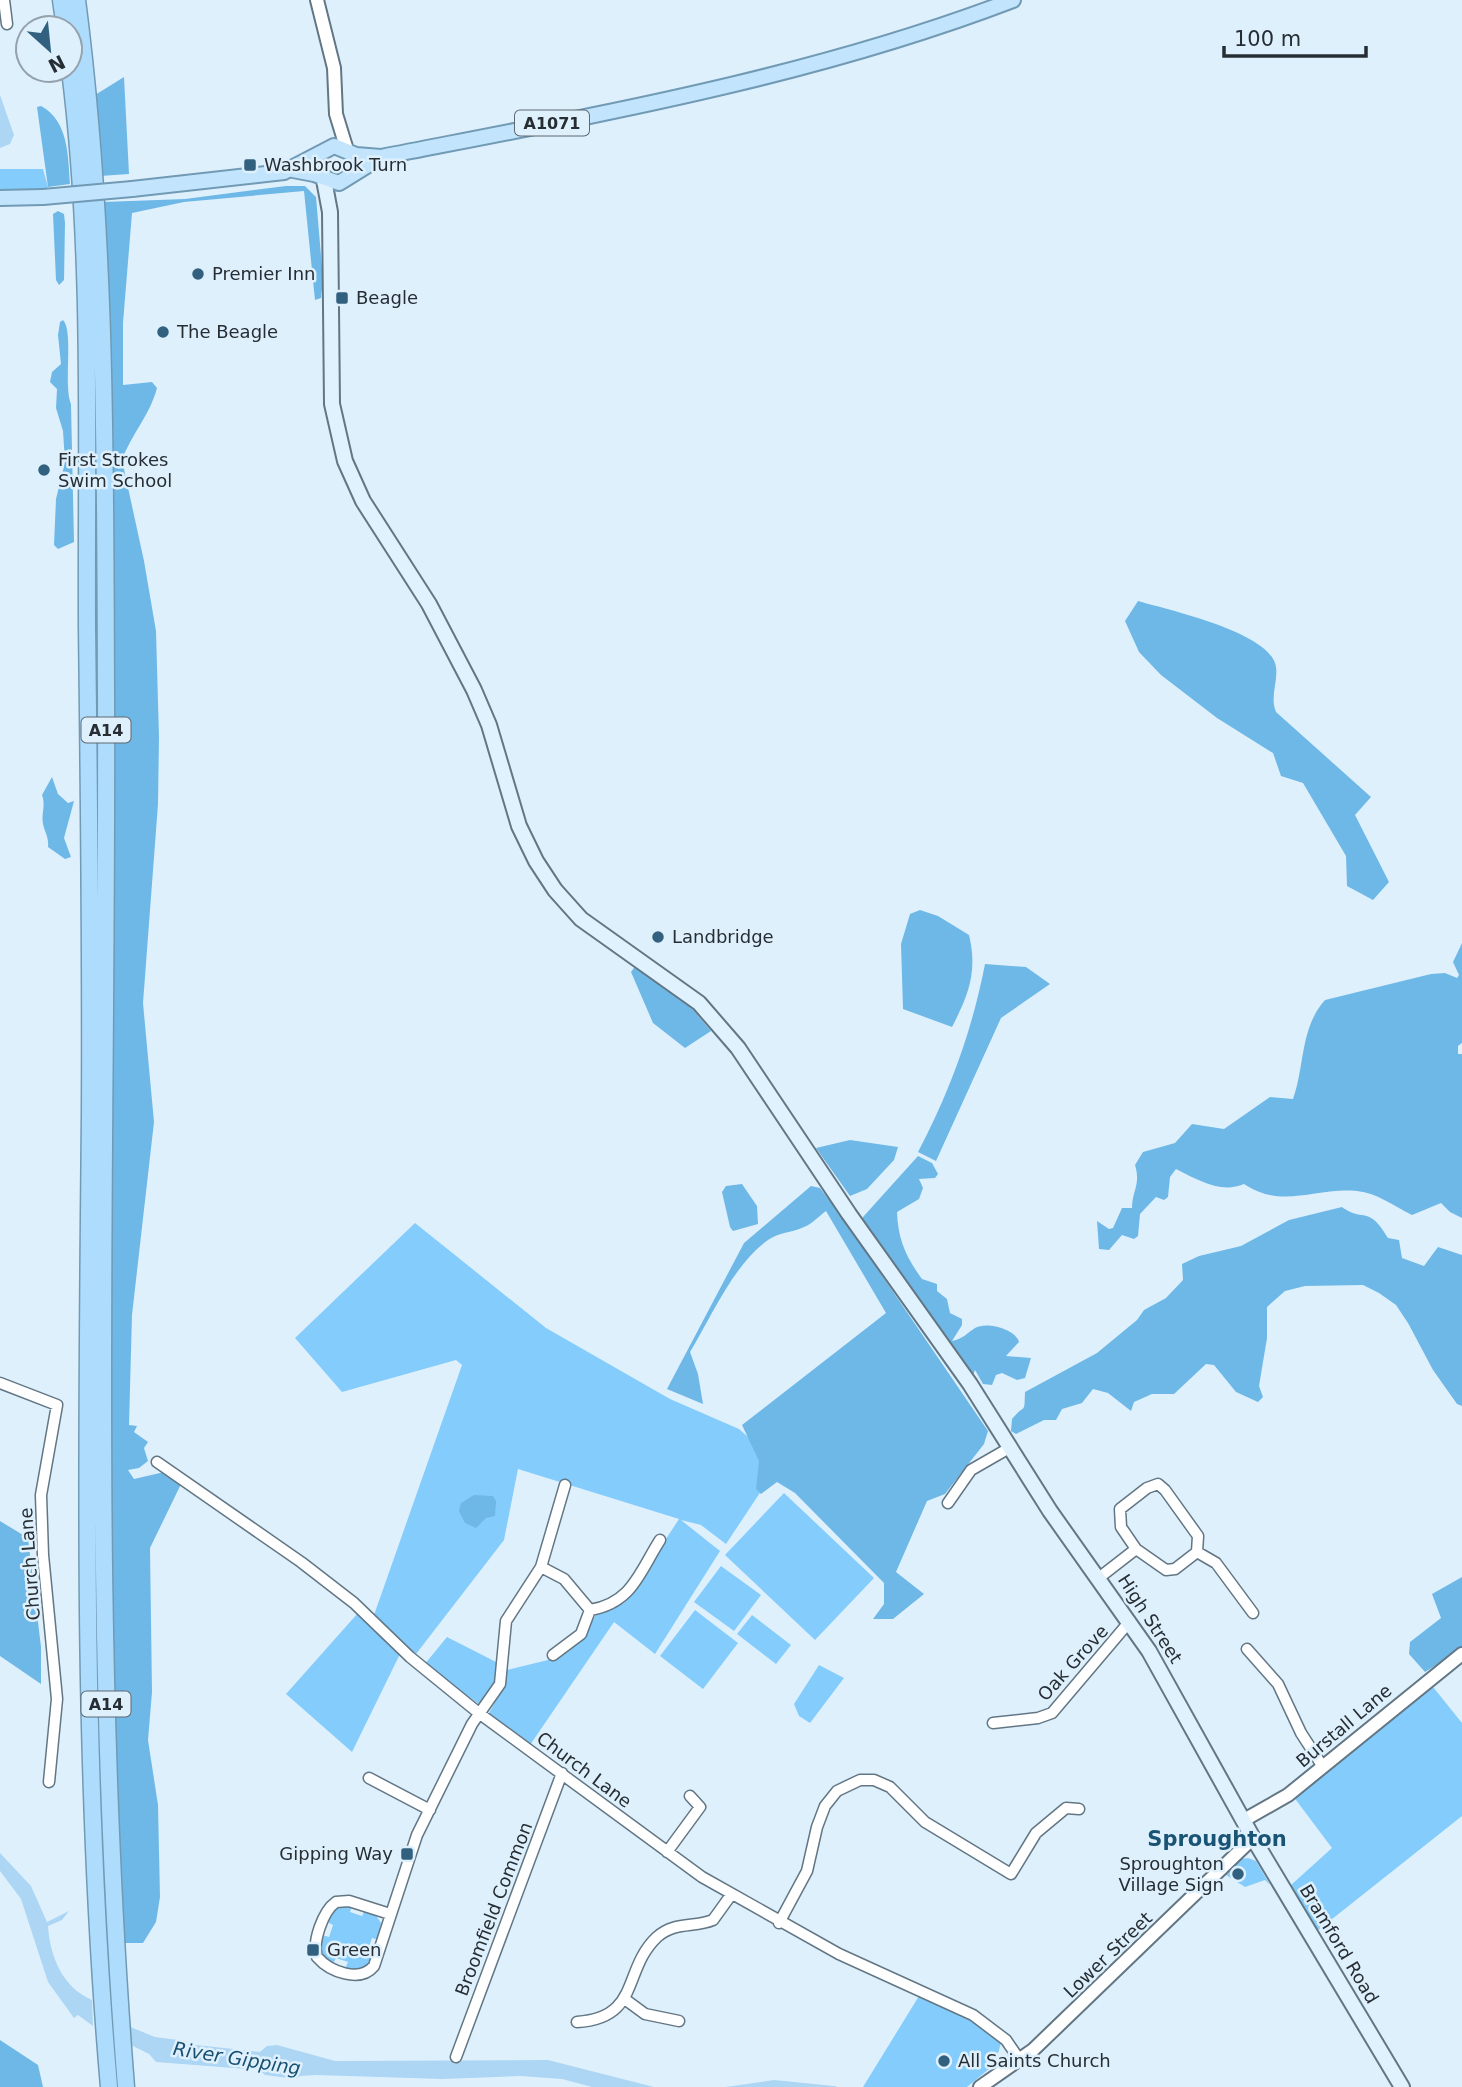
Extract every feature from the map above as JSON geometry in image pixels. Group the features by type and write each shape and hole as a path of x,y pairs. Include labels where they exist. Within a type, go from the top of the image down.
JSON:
{"highway":[{"name":"A14","path":"77,0 92,114 104,399 107,1008 94,1463"},
{"name":"A14","path":"72,84 77,124 85,293 94,1463 92,1816 109,2087"},
{"name":"A14","path":"94,1484 108,1815 125,2079"}],"main road":[{"name":"A1071","path":"349,152 381,156 722,89 917,36 1013,0"},
{"path":"293,170 324,151 338,146 349,152 354,161 349,177 330,212"},
{"path":"322,177 317,167 324,151"},
{"name":"A1071","path":"349,177 381,156"},
{"path":"0,198 132,189 293,170 322,177 332,183 349,177"},
{"name":"High Street","path":"322,177 330,212 332,404 345,461 363,501 429,604 474,690 489,725 519,826 536,861 555,890 581,919 699,1003 731,1040 1011,1447 1051,1511 1130,1621 1244,1820"},
{"name":"Bramford Road","path":"1244,1820 1402,2087"}],"street":[{"path":"4,0 6,24"},
{"path":"317,0 334,68 337,114 349,152"},
{"path":"324,151 337,114"},
{"name":"Church Lane","path":"0,1383 57,1405 41,1495 43,1555 57,1699 49,1782"},
{"path":"947,1503 971,1470 1011,1447"},
{"name":"Church Lane","path":"157,1462 263,1533 333,1587 410,1657 480,1714 667,1852 779,1923 973,2015 1006,2040 1019,2059"},
{"path":"1158,1484 1166,1490 1198,1536 1197,1552 1175,1569 1166,1570 1136,1549 1121,1527 1120,1509 1147,1488 1158,1484"},
{"path":"390,1914 349,1900 336,1902 328,1909 316,1941 317,1957 326,1965 352,1975 368,1973 375,1962 390,1914 409,1851 480,1714 494,1697 502,1679 506,1621 541,1567 565,1485"},
{"path":"590,1610 609,1607 621,1600 660,1540"},
{"path":"1100,1577 1136,1549"},
{"path":"1197,1552 1216,1563 1253,1613"},
{"path":"541,1567 564,1579 590,1610"},
{"path":"553,1655 580,1634 590,1610"},
{"name":"Oak Grove","path":"993,1723 1038,1718 1052,1713 1130,1621"},
{"path":"1247,1649 1278,1684 1301,1733 1323,1767"},
{"name":"Burstall Lane","path":"1244,1820 1277,1803 1462,1654"},
{"name":"Broomfield Common","path":"456,2057 562,1773"},
{"path":"369,1778 430,1811"},
{"path":"779,1923 807,1871 825,1806 836,1791 860,1780 874,1780 890,1787 925,1822 1011,1874 1041,1827 1066,1808 1079,1809"},
{"path":"667,1852 700,1807 690,1796"},
{"name":"Lower Street","path":"980,2087 1019,2059 1122,1966 1253,1838"},
{"path":"577,2022 605,2015 626,2000 641,1959 657,1937 678,1926 713,1920 731,1895"},
{"path":"626,2000 645,2014 679,2021"}],"shaded area":[{"path":"124,77 129,174 100,176 95,95"},
{"path":"41,106 57,121 62,130 70,184 48,187 37,107"},
{"path":"0,169 43,169 48,187 43,197 0,198"},
{"path":"305,186 316,197 323,279 321,298 315,300 304,191 184,202 132,213 123,323 123,385 152,382 157,388 122,460 156,631 159,737 158,804 143,1003 154,1122 132,1315 129,1425 137,1426 134,1432 148,1442 144,1448 148,1461 139,1468 128,1470 134,1479 173,1470 183,1480 150,1548 152,1692 148,1740 158,1805 160,1897 156,1922 143,1943 122,1943 113,1751 103,202 185,199"},
{"path":"58,211 64,214 65,223 64,280 59,285 56,280 53,214"},
{"path":"63,320 68,335 74,542 58,549 54,545 56,499 65,462 63,431 56,408 57,389 50,382 52,372 61,364 58,335 60,322"},
{"path":"1138,601 1214,623 1253,641 1267,652 1276,669 1276,712 1371,797 1355,815 1389,882 1373,900 1347,886 1346,856 1303,783 1281,776 1273,753 1217,718 1161,675 1139,652 1125,621"},
{"path":"52,777 58,794 68,803 74,801 64,838 71,857 65,859 48,847 43,824 42,795"},
{"path":"920,910 938,916 969,935 972,948 970,983 952,1027 903,1009 901,944 910,914"},
{"path":"1462,943 1462,1043 1458,1046 1458,1054 1462,1054 1462,1218 1441,1203 1412,1215 1364,1192 1272,1196 1244,1184 1218,1187 1176,1169 1170,1177 1168,1197 1164,1200 1156,1197 1140,1214 1138,1236 1134,1239 1122,1235 1109,1250 1099,1249 1097,1221 1109,1229 1113,1228 1122,1208 1132,1208 1137,1183 1135,1165 1143,1152 1175,1143 1192,1124 1224,1129 1270,1097 1293,1099 1307,1035 1325,1000 1431,974 1445,973 1457,978 1459,975 1453,962"},
{"path":"985,964 1026,967 1050,984 1001,1018 936,1161 918,1152 959,1060 974,1013"},
{"path":"636,965 683,998 711,1031 685,1048 653,1023 631,972"},
{"path":"850,1140 898,1147 894,1160 867,1189 850,1196 816,1148"},
{"path":"918,1156 932,1163 938,1174 935,1178 919,1179 923,1188 919,1199 897,1212 901,1240 907,1256 922,1279 937,1284 937,1291 947,1299 950,1313 962,1319 962,1325 952,1341 980,1326 1007,1330 1017,1337 1019,1342 1006,1356 1031,1358 1025,1378 1017,1380 1002,1373 996,1375 992,1385 983,1384 975,1370 972,1378 861,1224 863,1217"},
{"path":"742,1184 757,1206 758,1224 733,1231 722,1192 726,1186"},
{"path":"811,1186 820,1188 838,1211 988,1431 984,1444 945,1494 927,1501 896,1572 924,1594 893,1619 873,1619 884,1604 884,1583 795,1493 777,1482 761,1494 756,1489 759,1461 742,1425 886,1313 826,1211 807,1226 768,1240 744,1263 724,1292 690,1352 698,1374 703,1404 667,1389 744,1243"},
{"path":"1342,1207 1349,1212 1370,1217 1388,1238 1399,1240 1402,1258 1424,1266 1438,1247 1462,1255 1462,1406 1457,1404 1433,1370 1396,1305 1363,1285 1305,1286 1285,1291 1267,1307 1267,1338 1259,1386 1263,1397 1258,1402 1236,1392 1214,1365 1206,1364 1174,1394 1152,1394 1134,1402 1131,1411 1108,1393 1093,1389 1082,1403 1062,1409 1056,1420 1044,1420 1016,1434 1011,1431 1012,1419 1024,1407 1025,1392 1097,1353 1137,1320 1144,1310 1166,1298 1183,1280 1182,1264 1199,1256 1241,1246 1289,1220"},
{"path":"415,1223 546,1328 670,1399 739,1429 779,1464 726,1544 701,1525 681,1520 720,1551 655,1654 614,1622 530,1745 489,1713 503,1688 507,1670 552,1659 588,1629 595,1616 624,1603 679,1519 518,1469 504,1540 416,1654 374,1615 462,1365 456,1360 342,1392 295,1338"},
{"path":"784,1493 874,1578 815,1640 725,1555"},
{"path":"474,1495 493,1496 496,1501 495,1516 486,1518 476,1528 465,1523 459,1511 461,1503"},
{"path":"0,1521 28,1538 41,1647 41,1684 0,1656"},
{"path":"721,1566 761,1595 734,1631 694,1602"},
{"path":"1462,1577 1462,1649 1425,1672 1409,1654 1410,1642 1441,1618 1432,1594"},
{"path":"695,1610 738,1643 703,1689 660,1656"},
{"path":"358,1613 400,1654 352,1752 286,1694"},
{"path":"752,1615 791,1645 776,1664 737,1634"},
{"path":"447,1637 498,1663 494,1683 479,1704 424,1665"},
{"path":"819,1665 844,1678 810,1723 799,1716 794,1704"},
{"path":"1429,1682 1462,1723 1462,1816 1317,1931 1291,1885 1332,1848 1293,1796"},
{"path":"1241,1859 1256,1861 1270,1885 1265,1880 1245,1887 1226,1875 1220,1877"},
{"path":"337,1905 352,1906 350,1912 362,1916 365,1910 375,1914 381,1923 379,1940 372,1938 368,1950 374,1953 371,1962 362,1971 345,1969 348,1962 336,1958 333,1964 319,1952 322,1935 329,1937 333,1925 327,1922"},
{"path":"919,1996 964,2014 994,2034 1001,2043 995,2064 967,2087 863,2087"},
{"path":"0,2040 38,2065 43,2087 0,2087"}],"water":[{"path":"0,95 14,135 10,144 0,148"},
{"path":"0,1853 31,1886 47,1922 69,1911 62,1920 48,1926 52,1948 65,1979 92,2000 93,2026 78,2015 74,2018 48,1982 21,1899 0,1871"},
{"name":"River Gipping","path":"128,2026 155,2037 186,2041 187,2044 260,2052 267,2046 277,2045 335,2061 548,2060 654,2087 592,2087 562,2079 520,2076 442,2079 316,2075 300,2076 296,2079 265,2075 259,2070 156,2062 149,2054 129,2044"},
{"path":"774,2080 834,2086 838,2087 726,2087"}],"place":[{"name":"Washbrook Turn","path":"250,165"},
{"name":"Premier Inn","path":"198,274"},
{"name":"Beagle","path":"342,298"},
{"name":"The Beagle","path":"163,332"},
{"name":"First Strokes Swim School","path":"44,470"},
{"name":"Landbridge","path":"658,937"},
{"name":"Gipping Way","path":"407,1854"},
{"name":"Sproughton Village Sign","path":"1238,1874"},
{"name":"Green","path":"313,1950"},
{"name":"All Saints Church","path":"944,2061"}],"district":[{"name":"Sproughton","path":"1217,1839"}]}
